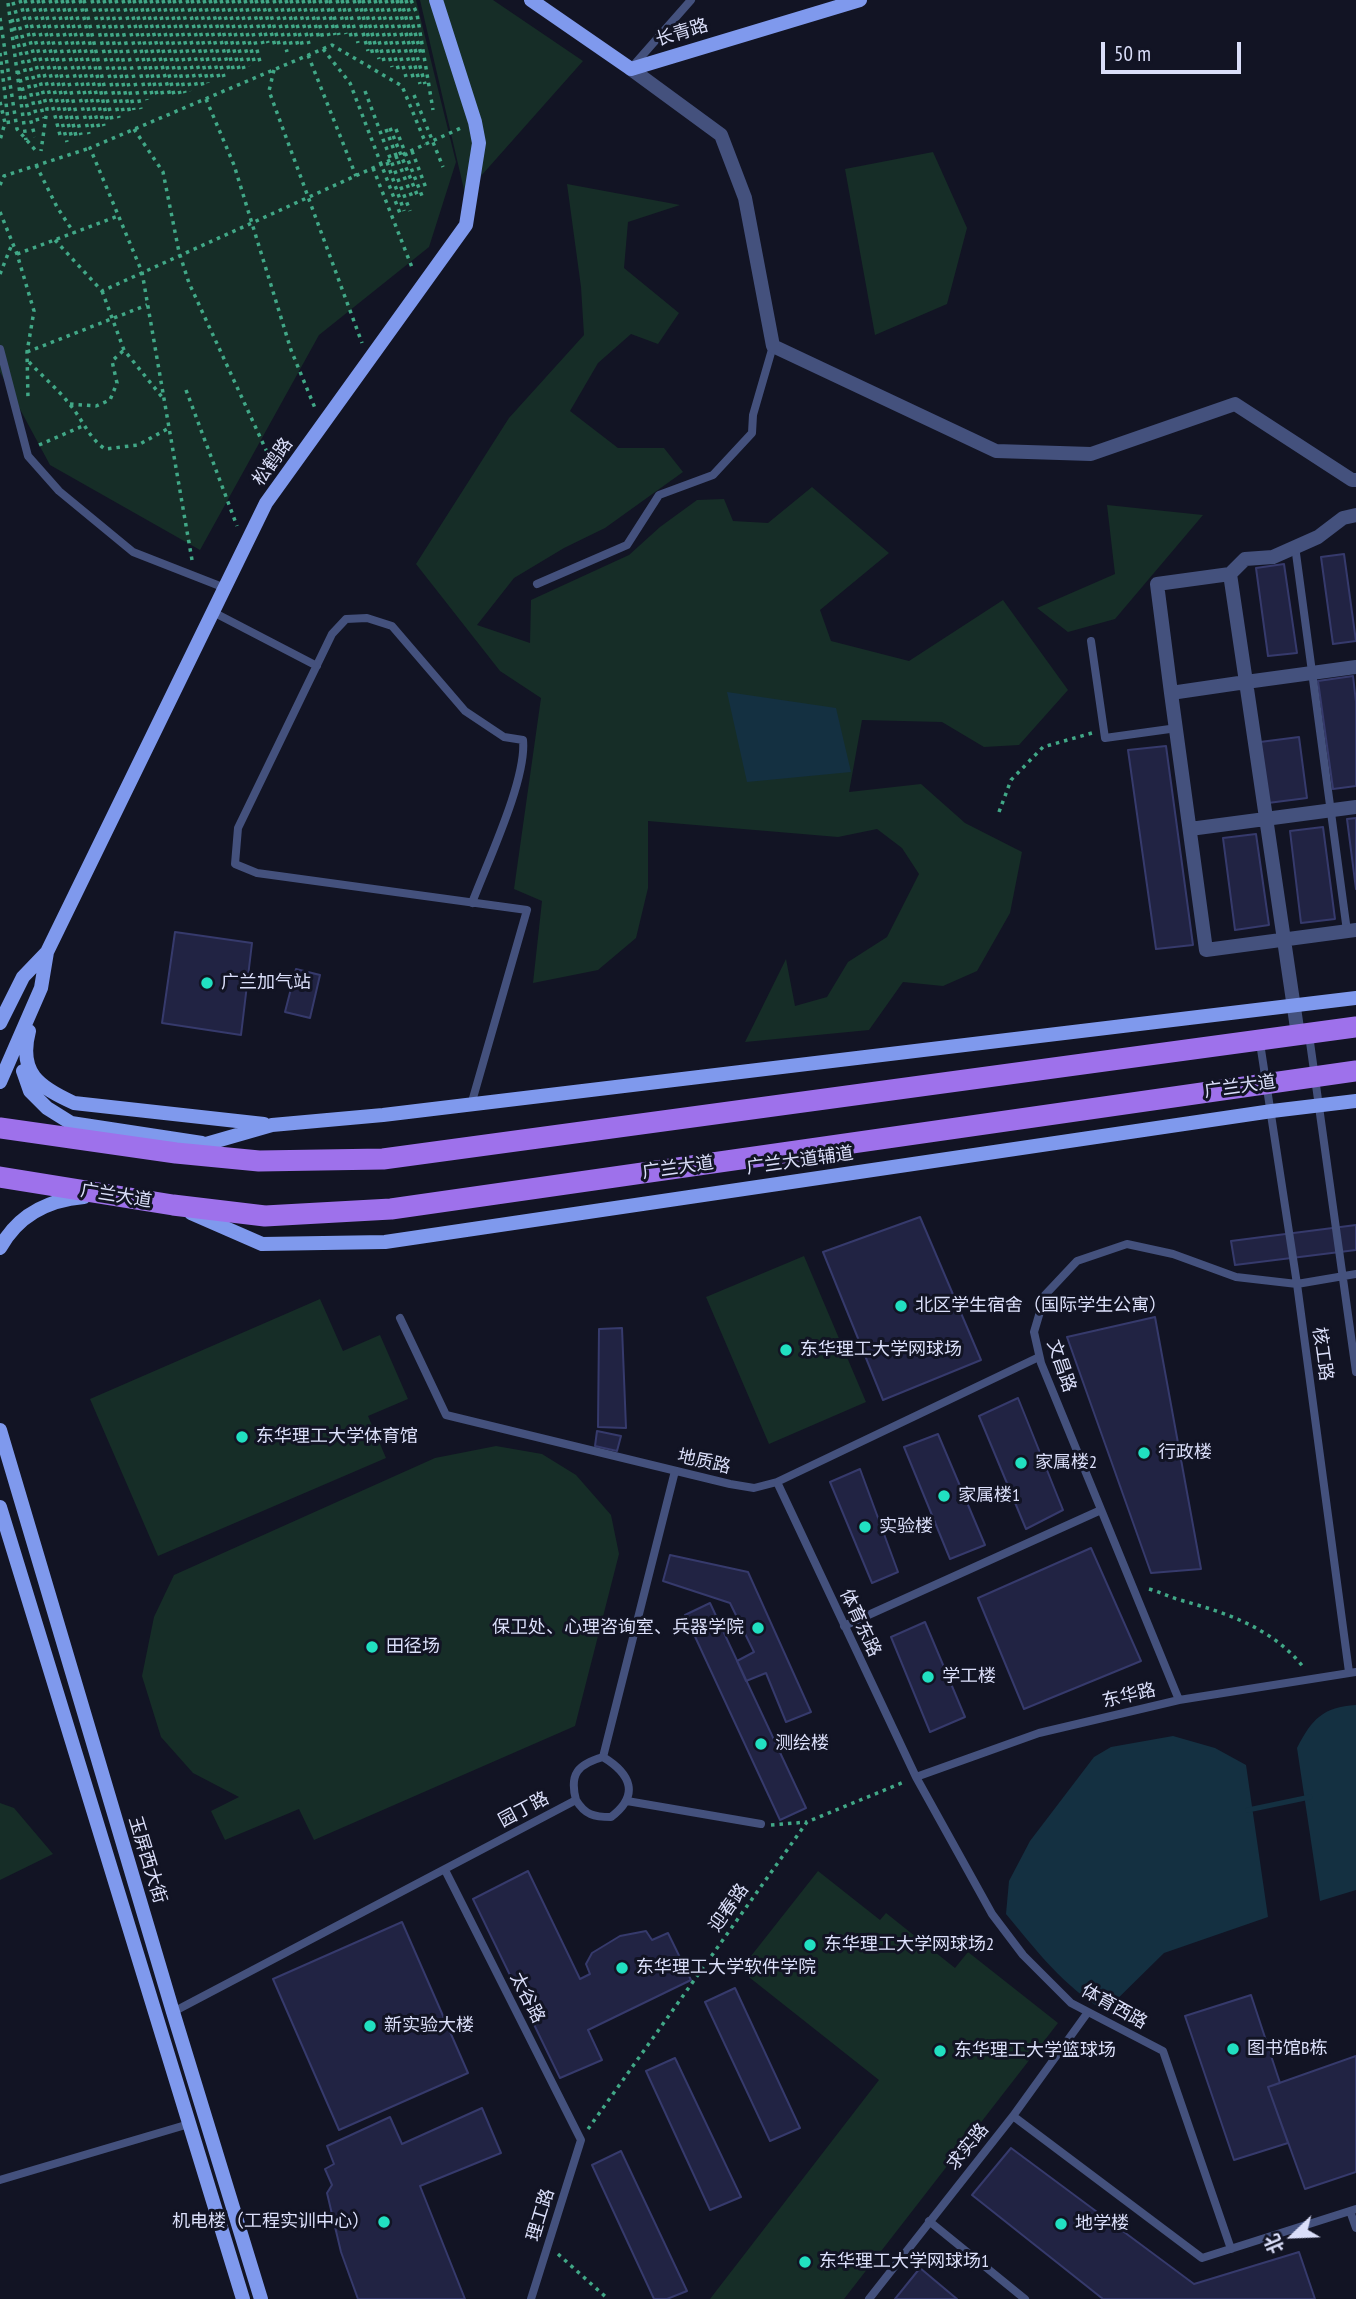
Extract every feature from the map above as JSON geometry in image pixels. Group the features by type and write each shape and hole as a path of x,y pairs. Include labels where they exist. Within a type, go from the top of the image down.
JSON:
{"main road":[{"name":"松鹤路","path":"0,1082 41,988 47,952 266,503 466,225 479,143 475,122 436,0"},
{"path":"530,0 631,69"},
{"name":"长青路","path":"631,69 860,0"},
{"name":"松鹤路","path":"0,1023 23,977 47,952"},
{"path":"41,988 25,1048 22,1074 30,1091 47,1108 71,1123 207,1144"},
{"path":"176,1153 272,1125 471,1105 1356,998"},
{"path":"0,1128 176,1153 259,1161 383,1159 1356,1027"},
{"path":"25,1048 28,1066 35,1079 50,1092 74,1103 272,1125"},
{"name":"广兰大道","path":"0,1177 173,1205 265,1216 391,1209 1356,1071"},
{"name":"广兰大道辅道","path":"173,1205 262,1244 385,1242 1272,1111 1356,1101"},
{"path":"0,1248 29,1214 59,1199 107,1194"},
{"name":"玉屏西大街","path":"0,1430 261,2299"},
{"path":"0,1507 243,2299"}],"street":[{"path":"631,69 721,135 745,198 773,346 996,451 1091,454 1236,404 1352,481 1356,480"},
{"path":"1352,930 1206,950 1157,584 1230,574 1245,559 1273,557 1318,537 1343,518 1356,515"},
{"path":"1230,574 1294,1006 1303,1034"},
{"path":"1171,692 1356,667"},
{"path":"1190,829 1356,807"}],"lane":[{"path":"631,69 691,0"},
{"path":"537,584 627,545 659,495 713,475 752,433 753,415 773,346"},
{"path":"0,349 28,456 59,491 133,552 225,588"},
{"path":"1294,546 1331,810 1352,930"},
{"path":"213,612 317,666"},
{"path":"471,1105 527,910 257,873 235,864 238,828 332,634 346,619 368,618 392,626 465,710 504,737 523,740 524,752 516,786 472,902"},
{"path":"1091,641 1105,738 1177,729"},
{"name":"核工路","path":"1303,1034 1315,1077 1356,1372"},
{"name":"核工路","path":"1260,1040 1352,1672"},
{"name":"文昌路","path":"1179,1700 1039,1357 1034,1332 1045,1295 1077,1261 1127,1244 1172,1254 1236,1276 1297,1284 1356,1274"},
{"name":"地质路","path":"400,1318 446,1415 754,1488 777,1482 1039,1357"},
{"path":"576,1800 582,1810 596,1817 611,1817 627,1801 630,1788 627,1779 617,1766 603,1757 675,1471"},
{"name":"体育东路","path":"777,1482 916,1777"},
{"path":"845,1626 1101,1510"},
{"name":"东华路","path":"916,1777 1039,1733 1179,1700 1352,1672"},
{"name":"园丁路","path":"173,2012 576,1800 572,1785 576,1773 589,1761 603,1757"},
{"name":"体育西路","path":"916,1777 992,1914 1023,1955 1071,2003 1163,2051 1231,2249"},
{"path":"627,1801 761,1824"},
{"name":"太谷路","path":"445,1870 580,2140"},
{"name":"求实路","path":"869,2299 1013,2116 1088,2012"},
{"path":"1013,2116 1202,2258 1353,2210 1356,2228"},
{"path":"0,2179 189,2124"},
{"name":"理工路","path":"531,2299 580,2140"},
{"path":"929,2221 1024,2299"}],"path":[{"path":"9,17 0,18 17,129 39,152 47,109 19,0 10,2"},
{"path":"25,0 61,139"},
{"path":"32,0 67,142"},
{"path":"38,0 77,137"},
{"path":"43,0 77,137"},
{"path":"50,0 77,137"},
{"path":"55,0 91,133 62,0"},
{"path":"67,0 99,130"},
{"path":"73,0 108,124 82,0"},
{"path":"92,0 121,117 98,0"},
{"path":"104,0 130,114"},
{"path":"110,0 134,110"},
{"path":"117,0 141,108"},
{"path":"123,0 155,98"},
{"path":"131,0 155,98"},
{"path":"140,0 155,98"},
{"path":"145,0 177,94"},
{"path":"151,0 177,94"},
{"path":"157,0 177,94"},
{"path":"163,0 177,94"},
{"path":"169,0 191,91"},
{"path":"174,0 197,88"},
{"path":"180,0 203,86"},
{"path":"187,0 208,83"},
{"path":"192,0 213,80"},
{"path":"198,0 221,77 204,0"},
{"path":"213,0 237,70"},
{"path":"221,0 237,70"},
{"path":"227,0 237,70"},
{"path":"233,0 255,65"},
{"path":"239,0 255,65"},
{"path":"245,0 255,65"},
{"path":"254,0 265,44"},
{"path":"262,0 277,47 267,0"},
{"path":"274,0 287,52"},
{"path":"280,0 292,48"},
{"path":"286,0 300,47 292,0"},
{"path":"300,0 312,37"},
{"path":"300,0 309,44"},
{"path":"311,0 321,39"},
{"path":"320,0 329,36"},
{"path":"328,0 337,35"},
{"path":"342,0 346,34"},
{"path":"342,0 352,40"},
{"path":"342,0 358,43"},
{"path":"361,0 368,51"},
{"path":"361,0 373,55"},
{"path":"361,0 379,59"},
{"path":"361,0 384,61"},
{"path":"377,0 392,67"},
{"path":"377,0 399,72"},
{"path":"386,0 406,77"},
{"path":"401,0 417,13 433,110"},
{"path":"401,0 414,81"},
{"path":"401,0 422,84"},
{"path":"10,2 9,17 27,140"},
{"path":"10,2 38,122"},
{"path":"10,2 45,123"},
{"path":"0,184 4,176 90,148 332,45 402,86 426,144"},
{"path":"323,49 349,83 410,211"},
{"path":"0,53 9,128"},
{"path":"308,55 356,176"},
{"path":"14,56 35,137"},
{"path":"275,70 269,91 368,361"},
{"path":"365,91 404,211"},
{"path":"414,95 443,167"},
{"path":"206,99 234,165 291,350 322,426"},
{"path":"0,102 5,123 0,140"},
{"path":"102,290 475,122"},
{"path":"134,129 163,172 180,255 189,283 274,466"},
{"path":"405,154 417,198 405,154 391,129 426,188"},
{"path":"90,148 142,272 194,576"},
{"path":"387,162 401,216"},
{"path":"36,165 57,207 74,233"},
{"path":"373,168 421,288"},
{"path":"0,212 17,254 34,312 27,352 28,411"},
{"path":"17,254 118,216"},
{"path":"55,240 102,290 124,350 164,400"},
{"path":"0,274 12,242"},
{"path":"27,352 147,305"},
{"path":"70,404 96,405 110,400 117,383 113,361 124,350"},
{"path":"27,361 70,404 92,440 105,449 138,445 169,428"},
{"path":"186,390 245,548"},
{"path":"28,456 28,449 85,425"},
{"path":"999,812 1011,780 1043,747 1104,729"},
{"path":"1132,1584 1249,1623 1293,1654 1312,1678"},
{"path":"761,1824 807,1822 916,1777"},
{"name":"迎春路","path":"580,2140 807,1822"},
{"path":"547,2246 575,2267 608,2299"}],"green space":[{"path":"0,0 416,0 456,162 429,247 319,335 200,550 50,465 0,372"},
{"path":"420,0 493,0 583,61 465,194"},
{"path":"933,152 967,228 947,304 875,335 845,169"},
{"path":"567,184 680,205 628,222 624,268 679,313 658,344 631,334 598,363 570,411 618,448 664,448 683,472 605,528 564,548 514,578 477,625 530,643 531,600 629,555 660,527 697,500 724,499 733,521 768,523 812,487 889,553 820,610 831,641 909,661 1003,600 1068,690 1019,745 984,747 942,722 862,720 849,792 921,784 965,823 1022,852 1010,913 977,971 943,986 903,982 869,1030 745,1042 786,959 795,1006 827,997 848,962 887,937 919,874 902,848 877,829 838,837 648,821 648,888 636,938 598,970 533,983 542,901 514,889 541,698 500,671 416,564 509,418 584,335 581,287"},
{"path":"1107,505 1203,515 1115,619 1068,632 1037,608 1115,574"},
{"name":"东华理工大学网球场","path":"804,1256 866,1402 769,1444 706,1297"},
{"name":"东华理工大学体育馆","path":"320,1299 343,1351 380,1335 408,1399 368,1416 386,1458 158,1556 90,1399"},
{"name":"田径场","path":"496,1446 542,1454 576,1475 611,1515 619,1554 575,1726 314,1840 299,1809 225,1840 211,1811 239,1797 193,1773 161,1737 142,1676 154,1617 174,1575 435,1458"},
{"path":"0,1803 14,1808 53,1854 0,1880"},
{"name":"东华理工大学篮球场","path":"818,1871 880,1920 886,1913 955,1968 968,1952 1058,2023 844,2299 710,2299 879,2080 740,1970"}],"water":[{"path":"727,692 836,708 851,772 747,782"},
{"path":"1356,1705 1356,1890 1320,1901 1297,1748 1308,1729 1320,1716 1335,1708"},
{"path":"1173,1736 1215,1748 1246,1765 1268,1917 1164,1953 1105,2011 1076,1991 1006,1914 1009,1881 1030,1841 1094,1757 1111,1747"}],"building":[{"path":"1344,554 1356,641 1333,644 1321,557"},
{"path":"1284,564 1297,653 1268,656 1256,568"},
{"path":"1353,676 1356,702 1356,786 1333,789 1318,681"},
{"path":"1299,737 1307,798 1268,803 1260,742"},
{"path":"1166,746 1193,945 1156,949 1128,750"},
{"path":"1356,818 1356,889 1347,819"},
{"path":"1323,827 1335,919 1301,923 1290,831"},
{"path":"1256,834 1269,925 1235,930 1223,838"},
{"name":"广兰加气站","path":"175,932 252,943 241,1035 162,1023"},
{"name":"广兰加气站","path":"296,969 320,975 310,1018 285,1012"},
{"name":"北区学生宿舍（国际学生公寓）","path":"920,1217 981,1360 883,1400 823,1252"},
{"path":"1356,1225 1356,1250 1235,1265 1231,1241"},
{"name":"行政楼","path":"1155,1317 1201,1569 1151,1573 1067,1337"},
{"path":"622,1328 626,1428 598,1427 599,1329"},
{"name":"家属楼2","path":"1018,1398 1063,1510 1026,1529 979,1416"},
{"path":"597,1431 621,1436 617,1451 595,1446"},
{"name":"家属楼1","path":"938,1434 985,1545 950,1559 904,1447"},
{"name":"实验楼","path":"860,1469 898,1572 872,1583 830,1482"},
{"path":"1091,1548 1141,1661 1024,1709 978,1598"},
{"name":"保卫处、心理咨询室、兵器学院","path":"670,1555 748,1572 811,1712 786,1722 766,1673 746,1681 737,1661 754,1652 730,1603 663,1581"},
{"name":"测绘楼","path":"710,1603 806,1808 780,1820 685,1615"},
{"name":"学工楼","path":"925,1622 965,1717 930,1732 891,1637"},
{"path":"528,1871 580,1979 590,1974 586,1964 592,1953 620,1936 646,1931 652,1940 668,1933 691,1980 588,2030 602,2060 560,2078 473,1899"},
{"name":"新实验大楼","path":"402,1922 468,2073 339,2130 273,1979"},
{"path":"735,1988 800,2128 770,2141 705,2002"},
{"name":"图书馆B栋","path":"1251,1995 1280,2083 1268,2087 1288,2143 1234,2160 1185,2016"},
{"path":"1356,2056 1356,2172 1305,2189 1268,2087"},
{"path":"675,2058 741,2197 710,2210 646,2071"},
{"name":"机电楼（工程实训中心）","path":"482,2108 501,2153 420,2186 465,2299 358,2299 341,2252 327,2193 332,2185 325,2169 334,2164 327,2146 390,2117 402,2144"},
{"name":"地学楼","path":"1011,2148 1194,2284 1299,2252 1315,2299 1103,2299 972,2195"},
{"path":"621,2151 687,2291 667,2299 654,2299 592,2165"},
{"path":"920,2268 957,2299 895,2299"}],"waterway":[{"path":"1248,1810 1310,1797"}],"place":[{"name":"广兰加气站","path":"207,983"},
{"name":"北区学生宿舍（国际学生公寓）","path":"901,1306"},
{"name":"东华理工大学网球场","path":"786,1350"},
{"name":"东华理工大学体育馆","path":"242,1437"},
{"name":"行政楼","path":"1144,1453"},
{"name":"家属楼2","path":"1021,1463"},
{"name":"家属楼1","path":"944,1496"},
{"name":"实验楼","path":"865,1527"},
{"name":"保卫处、心理咨询室、兵器学院","path":"758,1628"},
{"name":"田径场","path":"372,1647"},
{"name":"学工楼","path":"928,1677"},
{"name":"测绘楼","path":"761,1744"},
{"name":"东华理工大学网球场2","path":"810,1945"},
{"name":"东华理工大学软件学院","path":"622,1968"},
{"name":"新实验大楼","path":"370,2026"},
{"name":"图书馆B栋","path":"1233,2049"},
{"name":"东华理工大学篮球场","path":"940,2051"},
{"name":"机电楼（工程实训中心）","path":"384,2222"},
{"name":"地学楼","path":"1061,2224"},
{"name":"东华理工大学网球场1","path":"805,2262"}]}
